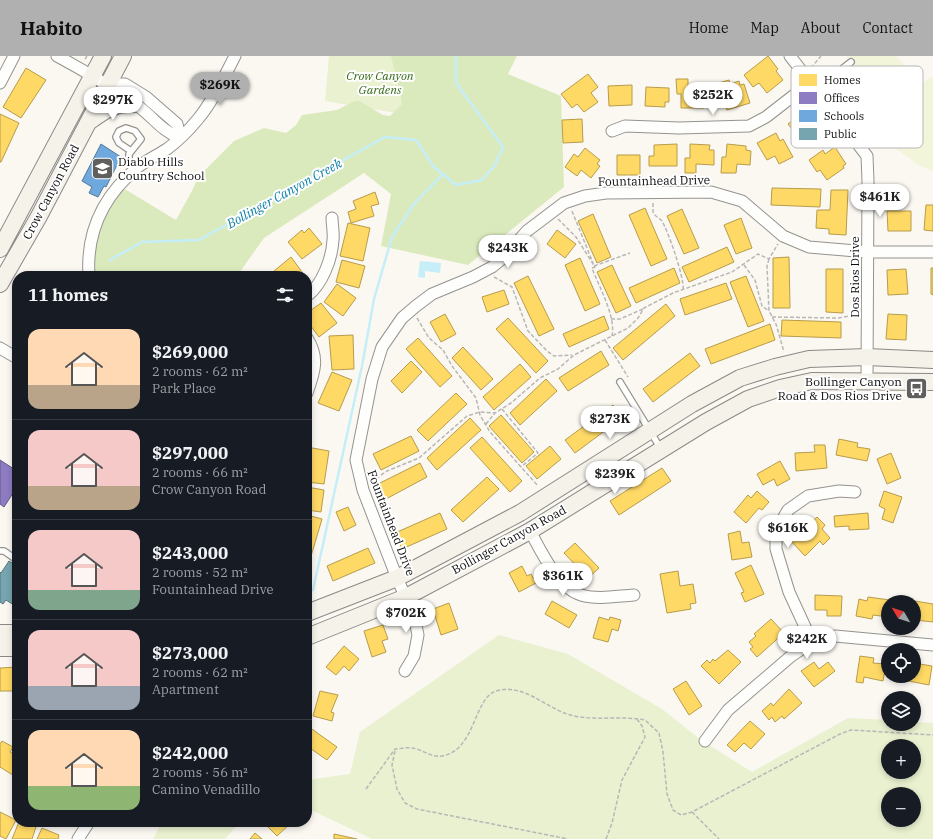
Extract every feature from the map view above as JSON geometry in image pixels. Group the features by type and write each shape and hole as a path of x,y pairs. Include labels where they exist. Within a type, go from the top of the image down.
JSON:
{"main road":[{"name":"Crow Canyon Road","path":"0,248 103,56"},
{"name":"Crow Canyon Road","path":"0,284 38,218 123,56"},
{"path":"88,122 106,109 126,103 134,104"},
{"name":"Bollinger Canyon Road","path":"312,610 397,578 520,513 692,404 740,378 809,359 868,357 933,360"},
{"name":"Bollinger Canyon Road","path":"312,635 406,597 530,531 661,449 748,399 774,390 812,381 867,380 933,382"},
{"path":"0,633 12,633"},
{"path":"0,648 12,648"}],"street":[{"path":"0,83 14,56"},
{"path":"56,56 108,84 120,96 134,104 167,133 180,138"},
{"path":"89,271 91,236 101,210 119,184 134,171 180,138 199,119 235,56"},
{"name":"Dos Rios Drive","path":"790,56 798,66"},
{"path":"108,84 125,84 146,97 177,124 180,138"},
{"path":"612,131 625,126 679,128 749,126 791,100"},
{"name":"Dos Rios Drive","path":"861,148 867,156 868,181 867,380"},
{"name":"Fountainhead Drive","path":"405,671 414,656 418,635 414,616 397,578 362,490 356,460 372,380 382,347 402,318 412,309 432,294 482,273 503,258 527,231 554,210 568,202 585,196 606,194 711,192 734,197 751,207 783,236 809,247 868,252 933,252"},
{"path":"312,292 324,275 333,241 332,218"},
{"path":"0,348 12,355"},
{"path":"312,349 314,354 315,368 312,377"},
{"path":"812,642 787,584 776,549 776,531 788,510 808,496 839,491 855,492"},
{"path":"530,531 548,564 565,584 580,595 598,597 634,595"},
{"path":"705,741 728,710 790,657 812,642 835,636 933,645"},
{"path":"78,839 86,827"}],"lane":[{"path":"845,66 851,62"},
{"path":"131,151 119,143 116,138 120,132 126,128 135,131 141,139 131,151 129,161 134,171"},
{"path":"620,382 661,449"},
{"path":"0,551 4,551 12,557"}],"path":[{"path":"811,66 818,61 821,56"},
{"path":"656,193 652,206 653,212 662,221 683,279 683,290"},
{"path":"568,202 595,267"},
{"path":"554,210 561,223 572,232 595,267"},
{"path":"783,236 769,259 767,266 769,311 779,332 787,364"},
{"path":"612,336 612,319 592,268 630,253"},
{"path":"612,319 620,320 683,290 726,274 758,254 769,259"},
{"path":"744,264 754,280 762,306 769,311"},
{"path":"482,273 504,281 512,287 528,331 547,350 554,356 561,357 574,355"},
{"path":"486,424 495,414 540,378 558,368 574,355 605,340 634,323 644,308"},
{"path":"412,309 429,338 443,350 452,366 476,398 480,412 490,432 547,496"},
{"path":"772,317 838,318 868,312"},
{"path":"605,340 628,377"},
{"path":"502,409 538,453 521,467"},
{"path":"362,490 379,476 419,458 464,418 480,412 495,414"},
{"path":"366,789 396,749 412,748 425,754 442,756 456,751 469,735 482,704 495,691 509,690 531,695 567,714 595,718 637,718 645,720 659,733 664,752 667,794 672,810 681,815 692,812 851,730 933,735"},
{"path":"606,839 612,823 622,780 645,737 642,726 637,718"},
{"path":"396,749 392,765 398,789 405,803 417,809 568,839"},
{"path":"692,812 719,839"}],"green space":[{"name":"Crow Canyon Gardens","path":"329,56 405,56 408,115 325,101"},
{"path":"391,56 517,56 508,74 561,96 564,187 468,265 381,246 391,194 364,173 264,238 241,271 95,271 95,251 100,229 104,219 123,188 176,220 194,187 197,178 234,141 264,128 286,133 296,125 302,115 337,110 355,101 359,101 383,115 390,116 402,104"},
{"path":"847,56 896,56 905,66 855,66"},
{"path":"933,76 933,171 918,165 895,148 923,148 923,83"},
{"path":"499,635 568,654 662,709 701,740 752,772 848,718 881,720 881,731 921,731 921,722 933,723 933,839 372,839 312,810 312,779 350,774 360,732"},
{"path":"159,827 236,827 225,839 153,839"}],"water":[{"path":"420,261 441,263 440,273 425,271 425,278 418,277"}],"building: Homes":[{"path":"768,56 778,69 776,71 783,80 767,93 759,83 753,87 744,75"},
{"path":"26,68 46,80 21,118 3,107"},
{"path":"588,74 598,87 591,93 598,102 584,112 577,104 572,108 561,94"},
{"path":"676,79 688,79 688,88 704,88 704,108 681,108 681,94 677,94"},
{"path":"729,80 730,84 739,81 740,85 744,84 750,103 727,110 723,99 720,100 715,84"},
{"path":"632,85 632,105 609,106 608,86"},
{"path":"646,87 669,88 669,102 665,102 665,107 645,106"},
{"path":"0,114 19,123 1,162 0,162"},
{"path":"582,119 583,142 563,143 562,120"},
{"path":"776,133 780,141 783,139 793,157 779,164 775,156 767,160 757,143"},
{"path":"677,144 677,166 649,166 649,156 654,156 654,145"},
{"path":"690,144 710,145 709,150 714,150 714,165 696,164 696,173 685,173 685,158 690,158"},
{"path":"727,144 746,146 746,150 751,151 750,165 737,164 736,173 721,173 722,157 726,157"},
{"path":"585,148 600,160 597,164 600,166 591,178 581,170 577,176 565,167 574,154 578,157"},
{"path":"836,148 846,164 843,166 844,168 827,180 820,170 817,172 809,160 823,150 825,154"},
{"path":"617,155 640,155 640,175 617,175"},
{"path":"772,188 821,189 820,207 771,205"},
{"path":"831,190 848,190 846,235 829,234 829,229 816,228 817,210 830,210"},
{"path":"375,192 379,204 371,206 374,216 351,223 348,212 356,209 353,201"},
{"path":"926,205 933,205 933,231 924,230"},
{"path":"645,208 667,259 651,266 629,215"},
{"path":"682,209 699,248 684,254 667,216"},
{"path":"887,211 911,211 911,231 888,231"},
{"path":"593,214 611,257 597,263 578,221"},
{"path":"741,218 752,248 736,254 724,225"},
{"path":"348,223 370,228 363,261 340,256"},
{"path":"309,228 322,244 302,259 288,242 302,230 304,233"},
{"path":"557,230 576,244 565,258 547,244"},
{"path":"727,247 734,262 689,282 682,267"},
{"path":"291,257 301,271 274,271"},
{"path":"789,257 790,308 773,308 773,258"},
{"path":"580,258 600,304 585,311 565,265"},
{"path":"342,260 365,266 359,288 336,282"},
{"path":"612,265 631,306 616,313 597,272"},
{"path":"674,268 680,283 636,303 629,288"},
{"path":"931,268 933,268 933,295 931,294"},
{"path":"826,269 843,269 843,313 826,312"},
{"path":"906,269 908,294 888,295 887,270"},
{"path":"528,276 554,329 539,336 514,283"},
{"path":"746,276 764,321 748,327 730,282"},
{"path":"726,283 732,299 685,315 680,299"},
{"path":"337,284 356,298 343,316 324,302"},
{"path":"504,290 509,304 487,312 482,297"},
{"path":"321,303 337,323 319,337 312,328 312,309"},
{"path":"666,304 675,316 623,360 613,348"},
{"path":"445,314 456,334 441,342 430,322"},
{"path":"888,314 907,315 906,340 886,339"},
{"path":"604,316 609,329 569,347 563,334"},
{"path":"508,318 548,361 536,373 496,329"},
{"path":"782,320 841,322 841,338 781,336"},
{"path":"770,324 775,340 711,364 705,349"},
{"path":"353,335 354,369 332,370 329,336"},
{"path":"418,338 452,376 440,387 406,349"},
{"path":"463,347 493,379 481,390 452,358"},
{"path":"601,351 609,365 568,391 559,378"},
{"path":"690,353 700,366 653,402 643,389"},
{"path":"411,361 422,372 402,393 391,381"},
{"path":"520,364 531,377 494,410 483,397"},
{"path":"332,372 352,380 339,411 318,403"},
{"path":"546,379 557,391 520,425 510,413"},
{"path":"456,393 467,404 428,441 417,430"},
{"path":"613,405 622,418 575,453 565,440"},
{"path":"501,415 534,452 522,463 489,426"},
{"path":"470,418 481,430 437,470 427,458"},
{"path":"411,436 419,451 381,470 373,454"},
{"path":"482,437 522,481 510,492 470,448"},
{"path":"839,439 858,443 857,447 870,449 867,461 836,455"},
{"path":"814,445 825,445 827,468 796,471 795,453 815,452"},
{"path":"550,446 561,459 537,479 526,466"},
{"path":"312,448 329,451 324,484 312,483"},
{"path":"891,453 901,478 887,484 877,459"},
{"path":"780,461 790,479 777,486 774,479 763,485 757,474"},
{"path":"420,463 427,477 384,500 376,485"},
{"path":"662,468 671,481 619,515 610,501"},
{"path":"487,477 499,489 463,522 451,510"},
{"path":"312,488 324,490 321,512 312,511"},
{"path":"757,491 769,502 762,510 759,508 746,523 734,512 748,495 751,498"},
{"path":"884,491 902,497 893,523 882,519 885,509 879,506"},
{"path":"348,507 356,525 344,531 336,512"},
{"path":"440,513 447,529 402,549 395,533"},
{"path":"868,513 869,529 849,530 849,526 835,527 834,516"},
{"path":"312,516 322,519 312,553"},
{"path":"817,517 825,525 822,529 830,538 823,545 820,541 805,556 791,541 797,535 800,537 809,529 807,526"},
{"path":"740,531 742,543 749,542 752,557 732,560 728,534"},
{"path":"575,543 599,568 588,578 564,553"},
{"path":"368,548 375,563 333,581 327,566"},
{"path":"751,565 764,594 745,602 741,593 744,592 735,573"},
{"path":"522,566 527,576 531,574 536,583 519,592 509,573"},
{"path":"678,571 680,586 693,584 696,603 690,604 691,609 667,613 660,574"},
{"path":"815,595 842,596 841,616 827,616 827,610 815,610"},
{"path":"868,597 881,599 881,616 873,615 872,619 856,616 859,599 867,601"},
{"path":"552,601 577,615 569,628 545,614"},
{"path":"921,602 933,604 933,622 921,621"},
{"path":"449,603 458,629 441,635 433,609"},
{"path":"599,617 609,620 610,617 621,620 618,631 612,629 608,642 593,638"},
{"path":"771,619 784,633 757,657 750,649 753,647 749,642 756,636 754,634"},
{"path":"383,625 388,639 382,641 386,652 372,657 364,631"},
{"path":"344,646 359,659 349,671 344,666 336,675 326,667"},
{"path":"728,650 741,662 719,684 701,666 707,660 710,663 713,659 715,661"},
{"path":"860,656 874,658 873,663 881,664 881,681 864,677 863,683 856,682"},
{"path":"814,662 819,669 828,662 835,671 814,687 801,671"},
{"path":"921,664 932,666 929,685 919,683 921,683"},
{"path":"12,667 12,691 0,691 0,668"},
{"path":"686,681 702,706 689,715 673,689"},
{"path":"789,689 802,703 784,719 782,716 775,722 772,717 769,720 762,711 771,703 773,706"},
{"path":"320,691 338,695 331,712 334,713 332,721 313,716"},
{"path":"750,721 765,734 751,749 744,743 735,752 727,745"},
{"path":"312,729 337,747 327,760 312,750"},
{"path":"2,741 12,746 10,752 12,753 12,774 0,767 0,744"},
{"path":"0,812 12,818 12,827 6,839 0,836"},
{"path":"17,827 36,827 32,839 12,839"},
{"path":"268,827 287,827 277,836"},
{"path":"42,828 59,835 58,839 37,839"},
{"path":"255,833 262,839 250,839"},
{"path":"334,834 357,839 334,839"}],"building: Offices":[{"path":"0,460 12,468 12,495 4,507 0,504"}],"building: Schools":[{"name":"Diablo Hills Country School","path":"101,144 121,157 106,187 104,186 98,197 89,193 92,187 82,181"}],"building: Public":[{"path":"9,561 12,563 12,604 6,600 3,604 0,602 0,572 1,573"}],"waterway":[{"name":"Bollinger Canyon Creek","path":"110,260 142,242 199,240 385,137 416,140 433,166 456,185 482,180 495,165 503,147 456,83 456,56"},
{"path":"313,590 362,366 374,299 392,237 414,204 442,175"}],"place":[{"name":"Diablo Hills Country School","path":"102,169"},
{"name":"Bollinger Canyon Road & Dos Rios Drive","path":"917,389"}]}
